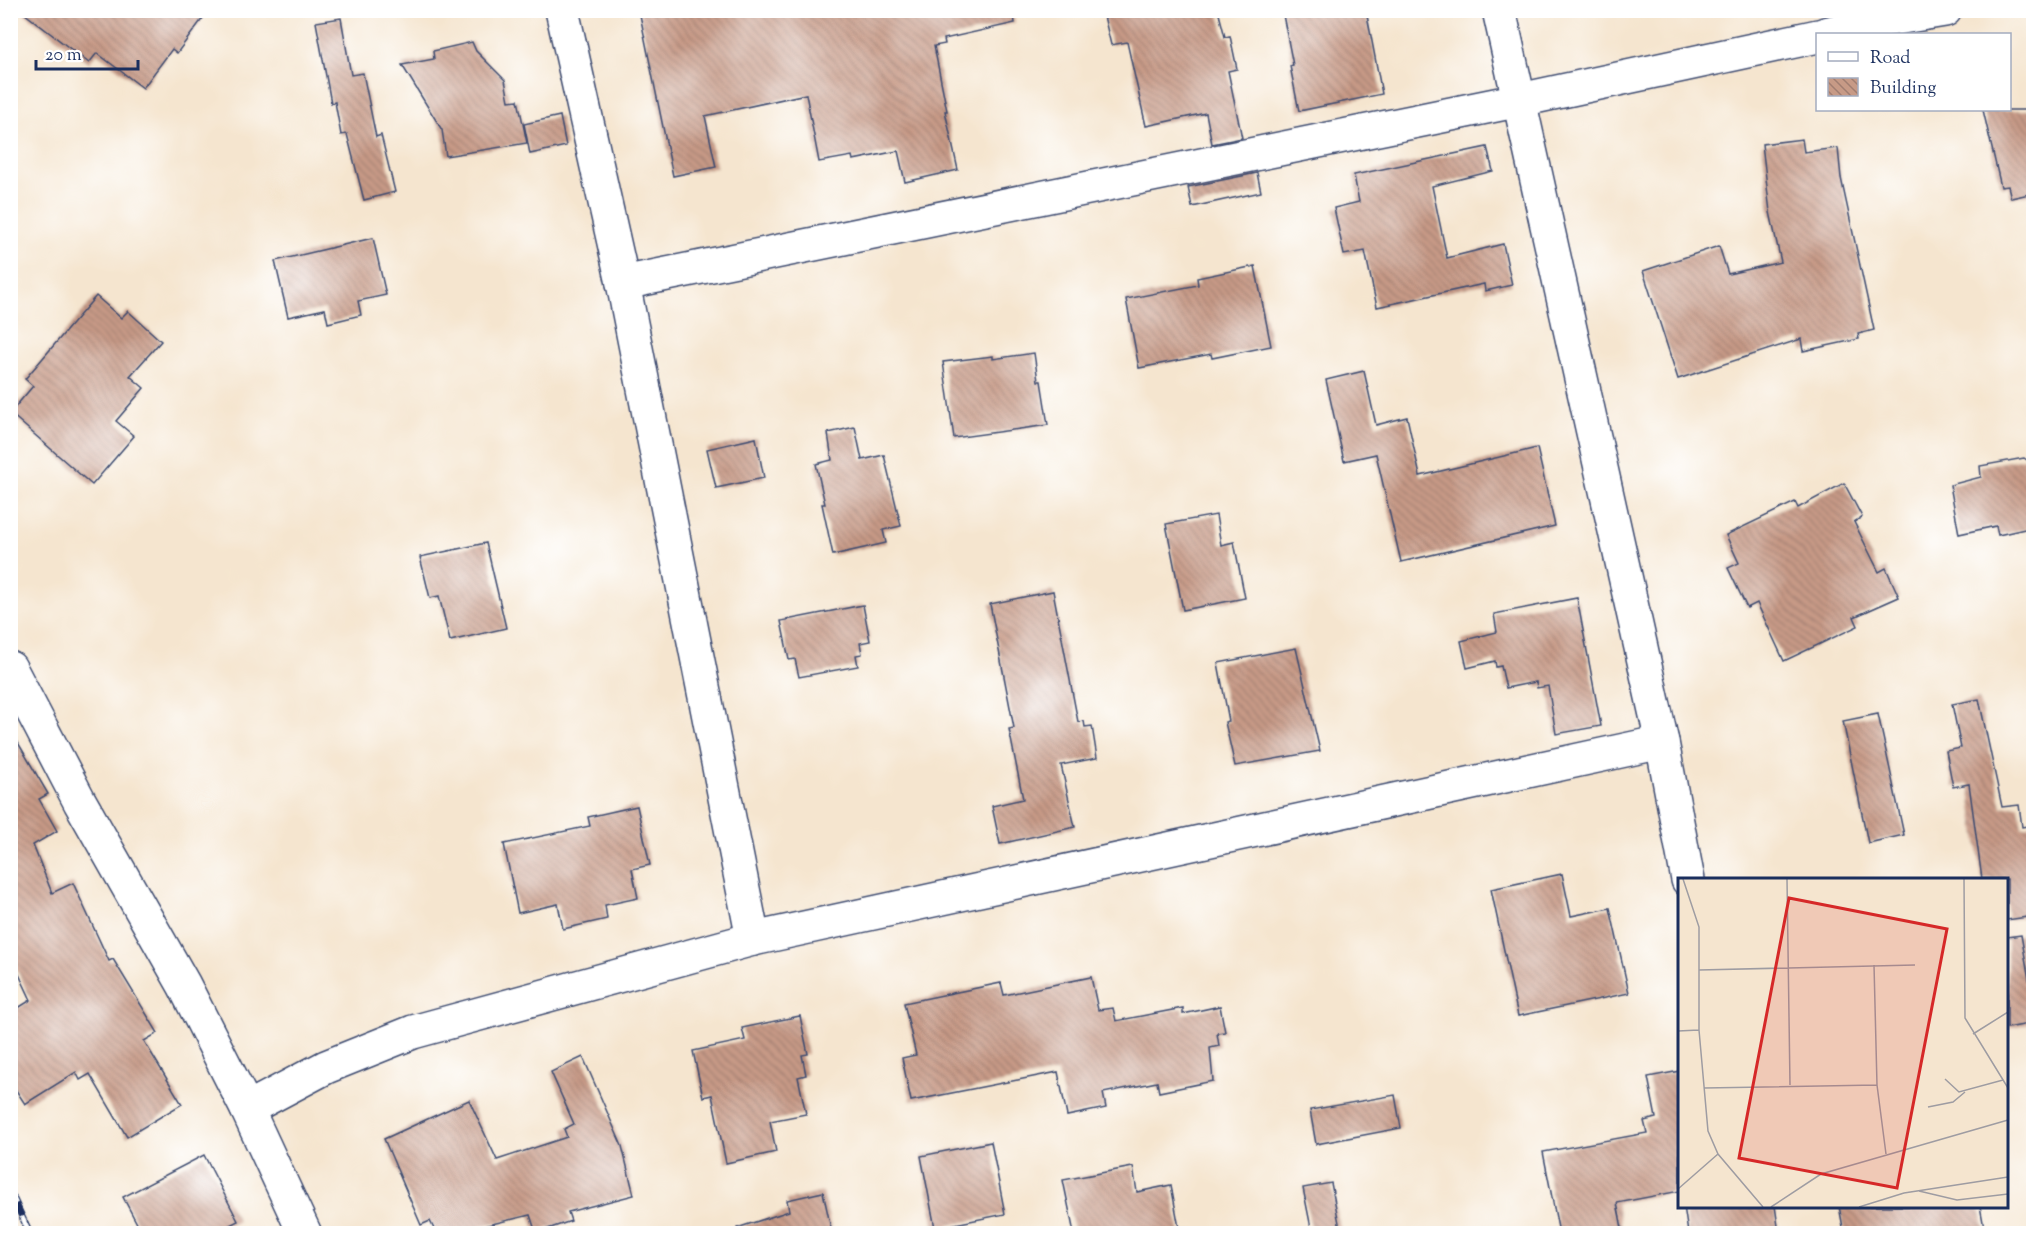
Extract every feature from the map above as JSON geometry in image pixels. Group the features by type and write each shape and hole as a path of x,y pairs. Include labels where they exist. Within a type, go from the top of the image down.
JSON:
{"street":[{"path":"561,10 623,283 753,939"},
{"path":"1499,10 1662,742 1688,878"},
{"path":"1830,33 1884,20 1945,10"},
{"path":"623,283 1520,100 1816,36"},
{"path":"10,668 80,802 184,985 247,1109 305,1233"},
{"path":"247,1109 326,1066 413,1032 753,939 1662,742"}],"building":[{"path":"20,10 209,10 177,53 172,49 143,88 97,53 89,63"},
{"path":"639,10 923,10 924,17 956,10 1013,10 1015,23 944,39 945,44 934,46 958,170 905,182 898,151 853,160 852,156 819,162 806,94 705,116 716,167 673,176"},
{"path":"1218,10 1225,37 1230,36 1237,69 1228,71 1242,138 1212,144 1206,113 1146,126 1127,42 1111,45 1104,16 1129,11"},
{"path":"1282,10 1366,10 1382,94 1299,111"},
{"path":"341,18 351,75 363,73 376,137 381,135 395,192 364,200 347,134 341,135 335,102 331,103 316,22"},
{"path":"472,42 476,51 505,80 509,101 518,100 527,143 446,156 442,130 402,65 434,59 433,51"},
{"path":"2034,110 2034,193 2011,198 2008,186 2001,187 1983,111"},
{"path":"560,116 566,146 530,154 524,124"},
{"path":"1802,139 1804,152 1838,148 1841,178 1874,330 1858,334 1859,339 1803,351 1801,339 1678,379 1643,271 1719,246 1728,274 1781,262 1770,212 1762,144"},
{"path":"1487,147 1493,171 1432,186 1447,258 1503,244 1512,285 1485,291 1484,284 1377,307 1365,251 1344,255 1334,208 1359,202 1354,175"},
{"path":"1257,173 1261,192 1192,207 1188,187"},
{"path":"373,238 386,295 358,301 361,315 328,323 325,309 288,317 275,261"},
{"path":"1255,266 1271,346 1212,358 1211,354 1139,368 1126,299 1198,285 1197,278"},
{"path":"96,296 121,318 128,311 161,341 130,376 144,388 116,421 134,436 92,485 10,413 33,386 25,379"},
{"path":"1034,353 1048,425 954,438 943,362 993,356 993,359"},
{"path":"1364,371 1376,425 1407,417 1420,476 1537,448 1555,526 1401,562 1376,454 1344,461 1326,380"},
{"path":"855,427 862,460 884,455 901,526 883,530 886,543 833,555 816,464 832,460 828,433"},
{"path":"756,438 764,478 716,488 707,449"},
{"path":"2024,458 2034,465 2034,527 1998,535 1996,526 1959,534 1950,485 1981,477 1980,466"},
{"path":"1844,483 1862,517 1854,522 1879,572 1886,568 1899,597 1854,617 1858,626 1784,661 1757,603 1747,608 1728,568 1739,563 1726,535 1795,502 1798,508"},
{"path":"1216,515 1221,545 1234,542 1245,598 1183,610 1166,524"},
{"path":"486,543 506,628 450,641 439,596 430,598 420,557"},
{"path":"1053,591 1078,722 1084,721 1085,727 1092,726 1097,758 1061,765 1075,827 1000,844 992,806 1023,799 1009,729 1014,728 990,604"},
{"path":"1577,598 1601,726 1556,734 1548,686 1537,688 1536,682 1506,688 1501,666 1496,667 1495,661 1467,668 1461,641 1497,632 1494,614"},
{"path":"863,605 870,641 860,643 862,654 856,655 858,666 799,677 795,659 789,660 781,621"},
{"path":"1296,648 1320,751 1235,766 1225,722 1229,721 1218,663"},
{"path":"1979,699 2002,807 2019,805 2022,827 2034,825 2034,916 2008,920 2008,878 1982,878 1969,784 1953,787 1946,751 1961,748 1952,704"},
{"path":"1878,714 1904,835 1868,843 1843,721"},
{"path":"10,729 48,794 39,799 57,831 33,845 52,893 73,883 109,961 113,959 158,1033 144,1041 182,1104 127,1137 90,1074 80,1080 76,1072 25,1104 10,1081 10,1013 31,1000 10,955"},
{"path":"637,806 650,865 632,869 638,898 605,905 607,919 563,929 558,904 518,913 504,844 590,826 588,817"},
{"path":"1562,874 1571,916 1610,908 1629,993 1518,1016 1491,889"},
{"path":"2021,935 2034,1007 2034,1023 2008,1028 2008,937"},
{"path":"1091,977 1098,1010 1113,1008 1116,1021 1183,1008 1183,1014 1220,1006 1225,1032 1217,1033 1219,1046 1210,1048 1213,1081 1159,1092 1157,1082 1103,1093 1106,1108 1067,1116 1058,1072 911,1101 902,1058 916,1055 904,1003 1001,983 1004,995"},
{"path":"800,1016 808,1054 802,1055 806,1075 798,1077 806,1114 770,1121 776,1152 726,1163 712,1095 703,1097 693,1051 745,1040 742,1028"},
{"path":"583,1057 622,1146 634,1195 568,1212 571,1221 536,1233 530,1215 459,1233 436,1233 430,1221 421,1225 384,1139 469,1100 497,1160 567,1137 564,1129 574,1124 551,1072"},
{"path":"1678,1071 1678,1191 1617,1203 1623,1233 1559,1233 1543,1152 1647,1133 1644,1121 1656,1118 1648,1077"},
{"path":"1395,1095 1401,1128 1316,1144 1310,1110"},
{"path":"991,1142 1005,1214 935,1228 921,1156"},
{"path":"204,1155 238,1221 214,1233 142,1233 123,1197"},
{"path":"1133,1167 1137,1192 1171,1185 1180,1233 1074,1233 1063,1180"},
{"path":"1331,1183 1341,1233 1312,1233 1303,1188"},
{"path":"823,1192 832,1233 738,1233 737,1228 789,1211 787,1200"},
{"path":"1684,1208 1775,1208 1779,1233 1688,1233"},
{"path":"1839,1208 1980,1208 1985,1233 1844,1233"}],"railway":[{"path":"10,1191 30,1234"}]}
